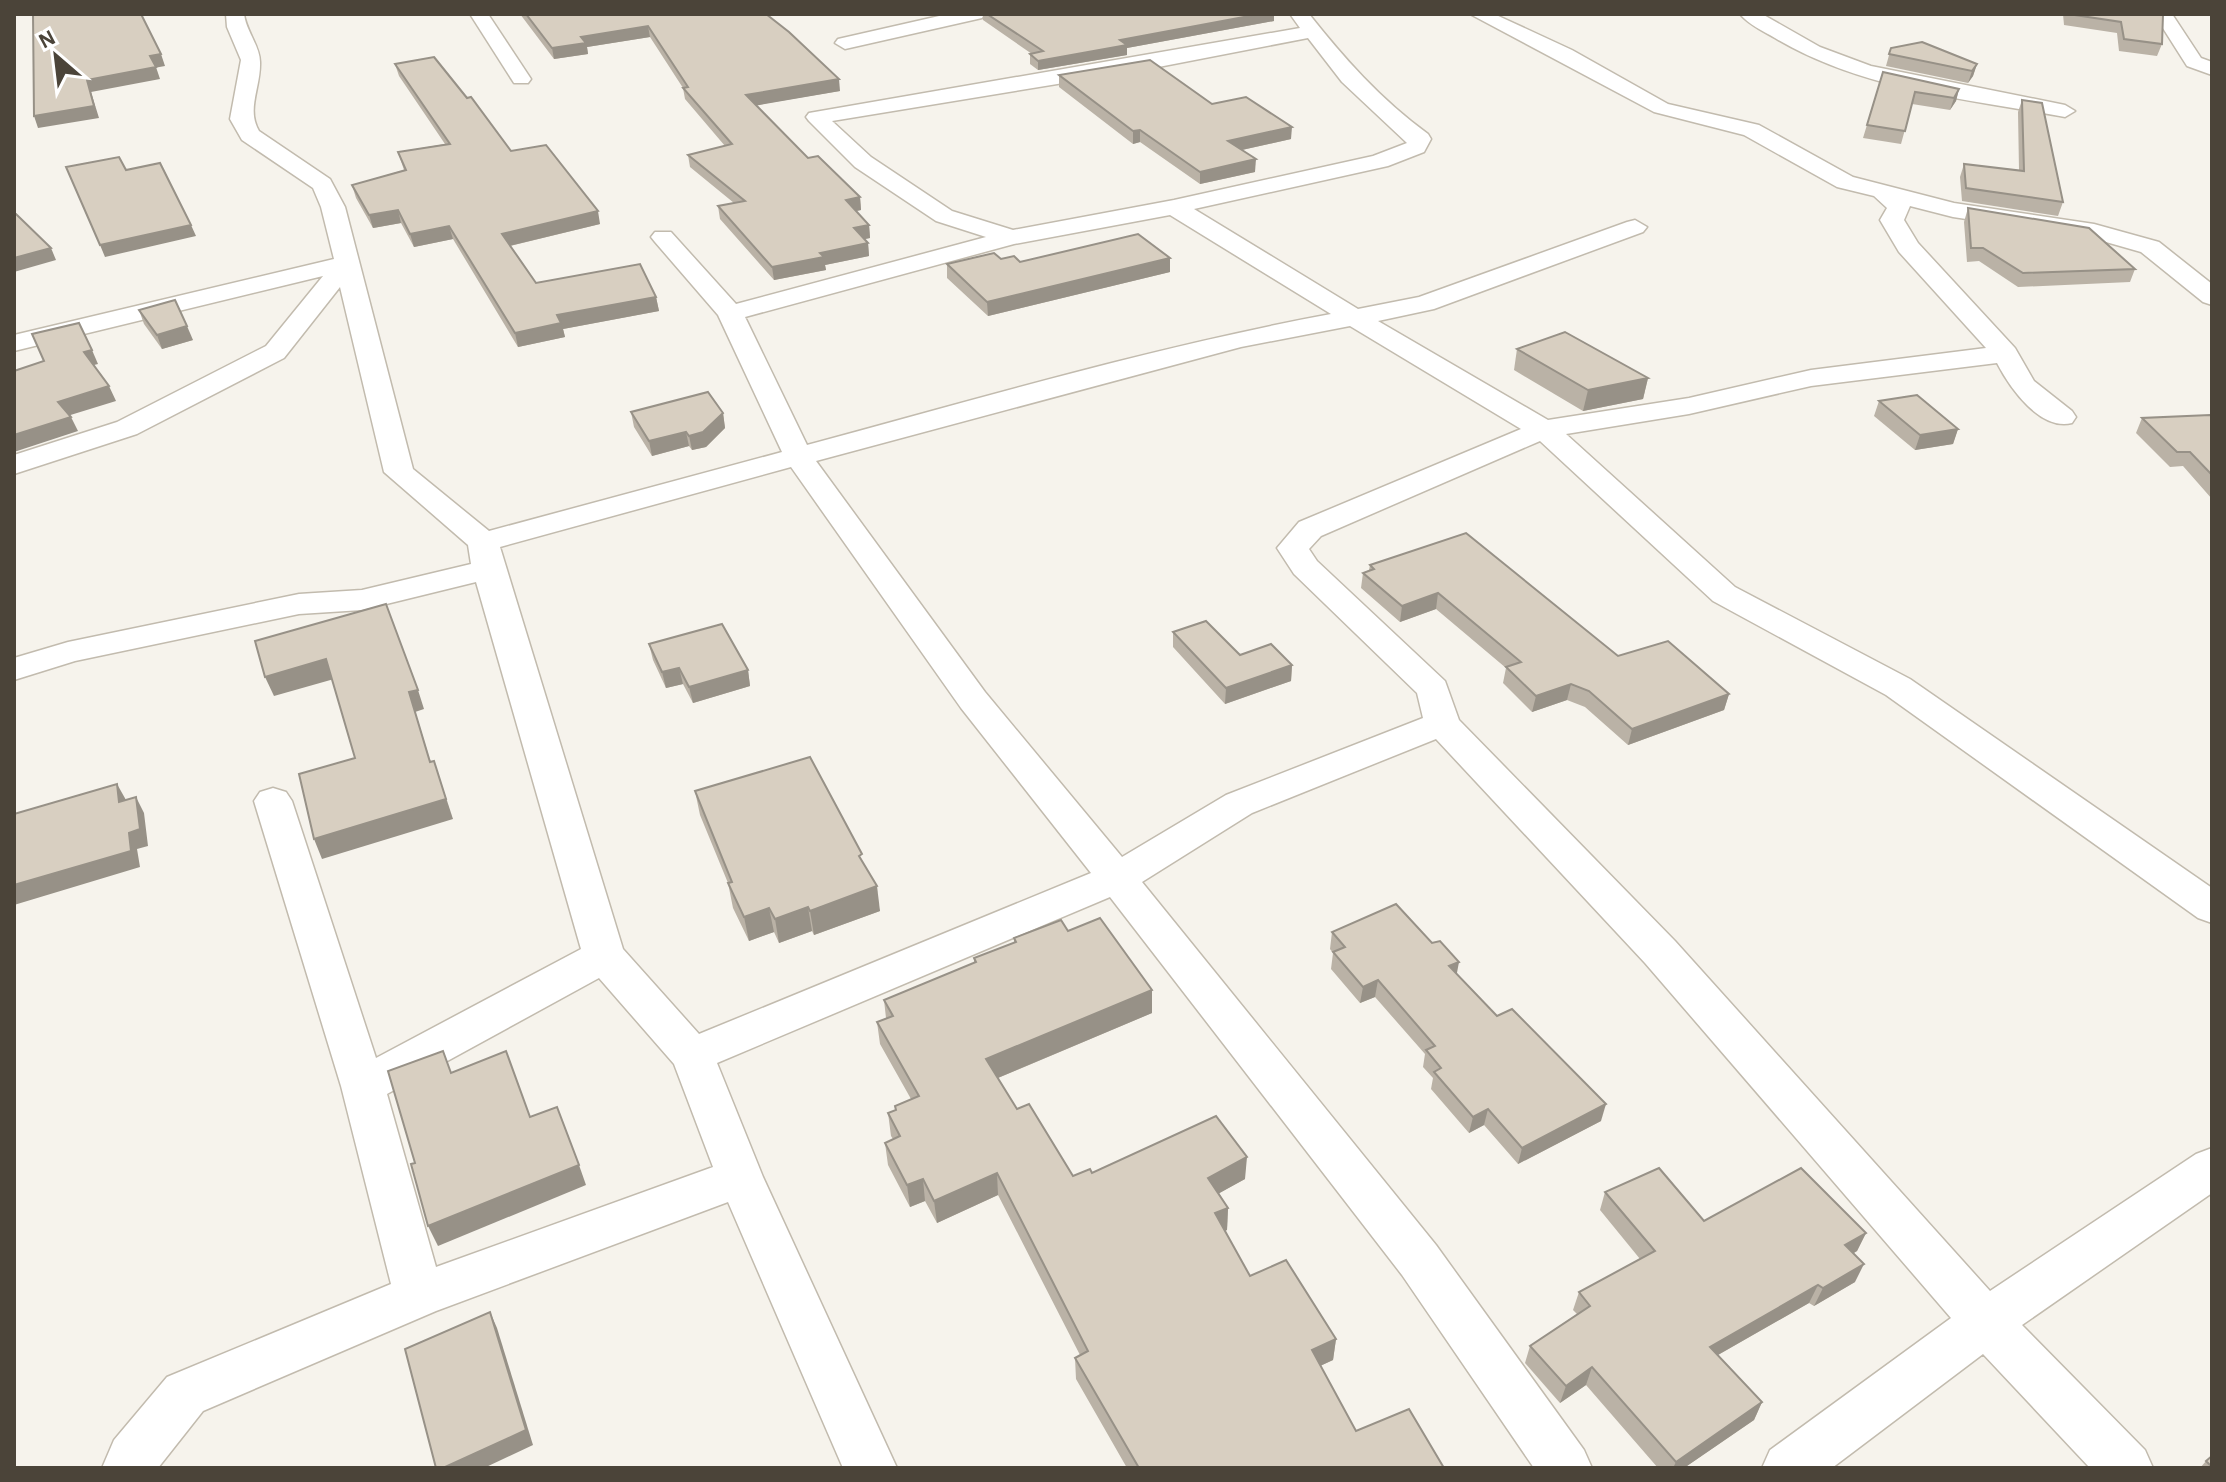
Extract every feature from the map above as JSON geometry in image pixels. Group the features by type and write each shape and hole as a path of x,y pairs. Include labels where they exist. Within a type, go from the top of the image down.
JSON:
{"street":[{"path":"235,14 236,27 251,60 241,119 250,135 285,162 322,184 333,207 374,359 399,472 486,556 604,956 692,1055 740,1177 870,1468"},
{"path":"479,14 521,79"},
{"path":"845,43 867,42 922,24 975,14"},
{"path":"730,313 1012,237 1174,207 1380,161 1416,147 1420,139 1381,110 1349,78 1316,31 1299,14"},
{"path":"1479,14 1565,54 1661,108 1751,130 1845,182 1986,216 2094,231 2150,247 2212,297"},
{"path":"1749,14 1790,40 1835,60 1890,78 2065,111"},
{"path":"2163,14 2194,62 2212,69"},
{"path":"1012,237 944,216 863,162 816,117 1143,64 1316,31"},
{"path":"1883,193 1899,207 1892,220 1908,247 2006,354 2023,386 2062,417"},
{"path":"1174,207 1507,411 1544,429 1724,594 1911,696 2212,908"},
{"path":"944,216 958,251"},
{"path":"14,669 99,645 299,604 362,600 486,556 798,456 1211,347 1463,293 1635,227"},
{"path":"663,237 730,313 798,456 973,700 1118,878 1419,1260 1565,1468"},
{"path":"14,343 346,263"},
{"path":"14,465 127,428 275,352 346,263"},
{"path":"2006,354 1811,378 1689,406 1544,429 1310,529 1293,548 1305,567 1433,689 1442,724 1660,952 1986,1322 2126,1468"},
{"path":"692,1055 1118,878 1239,804 1442,724"},
{"path":"273,801 363,1086 419,1295"},
{"path":"363,1086 604,956"},
{"path":"1789,1468 1986,1322 2212,1168"},
{"path":"129,1468 133,1458 185,1394 419,1295 740,1177"}],"building":[{"path":"33,14 141,14 161,54 150,56 156,67 87,80 94,106 34,116"},
{"path":"526,14 766,14 839,79 746,95 808,158 818,156 860,197 846,200 869,225 854,228 868,243 820,253 824,257 772,267 718,206 745,201 688,155 732,144 683,88 688,87 648,26 581,37 586,43 552,48"},
{"path":"987,14 1260,14 1120,40 1127,45 1038,61 1030,54 1043,51"},
{"path":"2068,14 2163,15 2162,44 2124,39 2121,22"},
{"path":"1922,42 1977,64 1972,71 1889,54 1891,48"},
{"path":"434,57 467,98 471,97 511,151 546,145 598,211 502,234 536,283 640,264 656,297 557,315 561,323 515,333 449,226 410,234 398,210 369,215 352,185 406,170 398,152 450,144 395,64"},
{"path":"1150,60 1212,104 1246,97 1292,127 1228,141 1256,159 1200,172 1140,130 1133,131 1059,75"},
{"path":"1883,72 1959,89 1954,98 1915,92 1905,131 1867,125"},
{"path":"2022,100 2042,103 2063,202 1966,188 1964,164 2024,171"},
{"path":"119,157 126,170 160,163 191,225 100,245 66,167"},
{"path":"1968,208 2089,228 2135,269 2023,273 1983,248 1971,248"},
{"path":"16,214 51,248 14,258"},
{"path":"1138,234 1170,258 987,302 947,264 994,253 1001,259 1014,256 1020,262"},
{"path":"175,300 187,326 157,335 139,310"},
{"path":"79,323 92,350 84,352 109,386 58,402 71,417 14,435 14,371 44,361 32,334"},
{"path":"1565,332 1648,378 1588,390 1517,349"},
{"path":"708,392 723,413 703,432 689,436 686,432 649,441 631,412"},
{"path":"1917,395 1958,429 1920,435 1879,401"},
{"path":"2210,415 2212,475 2190,452 2177,452 2142,418"},
{"path":"1466,533 1618,656 1668,641 1729,694 1632,729 1589,691 1571,684 1536,696 1506,667 1521,662 1438,593 1402,606 1363,573 1374,569 1370,565"},
{"path":"386,604 418,690 409,692 430,762 434,761 446,799 314,839 299,774 355,758 326,659 265,677 255,641"},
{"path":"1206,621 1240,655 1271,644 1292,665 1226,688 1173,632"},
{"path":"722,624 748,670 689,687 679,668 662,672 649,644"},
{"path":"810,757 877,886 810,911 808,907 775,919 769,908 744,917 728,883 732,882 695,791"},
{"path":"117,784 119,802 136,797 140,829 129,833 131,851 14,885 14,814"},
{"path":"1396,904 1432,943 1440,941 1459,962 1449,966 1497,1016 1512,1009 1606,1104 1522,1148 1488,1109 1473,1117 1434,1072 1441,1068 1426,1050 1435,1046 1378,980 1363,987 1333,952 1345,947 1332,932"},
{"path":"1100,918 1152,990 986,1059 1017,1109 1029,1104 1073,1176 1090,1169 1092,1173 1216,1116 1247,1157 1208,1178 1228,1208 1215,1213 1250,1276 1286,1260 1336,1339 1312,1350 1356,1431 1409,1409 1444,1468 1139,1468 1075,1358 1088,1351 997,1173 934,1201 923,1179 907,1185 885,1143 900,1136 888,1113 896,1110 895,1106 919,1096 877,1022 893,1016 884,1000 976,962 974,958 1016,942 1014,938 1061,920 1068,931"},
{"path":"443,1051 451,1073 506,1051 530,1117 557,1107 579,1165 428,1226 411,1164 415,1163 388,1071"},
{"path":"1659,1168 1704,1221 1801,1168 1866,1233 1845,1245 1864,1264 1823,1288 1818,1285 1710,1347 1762,1402 1676,1462 1592,1367 1566,1386 1530,1346 1590,1306 1579,1292 1655,1251 1605,1192"},
{"path":"490,1312 526,1430 443,1468 436,1468 405,1349"}]}
